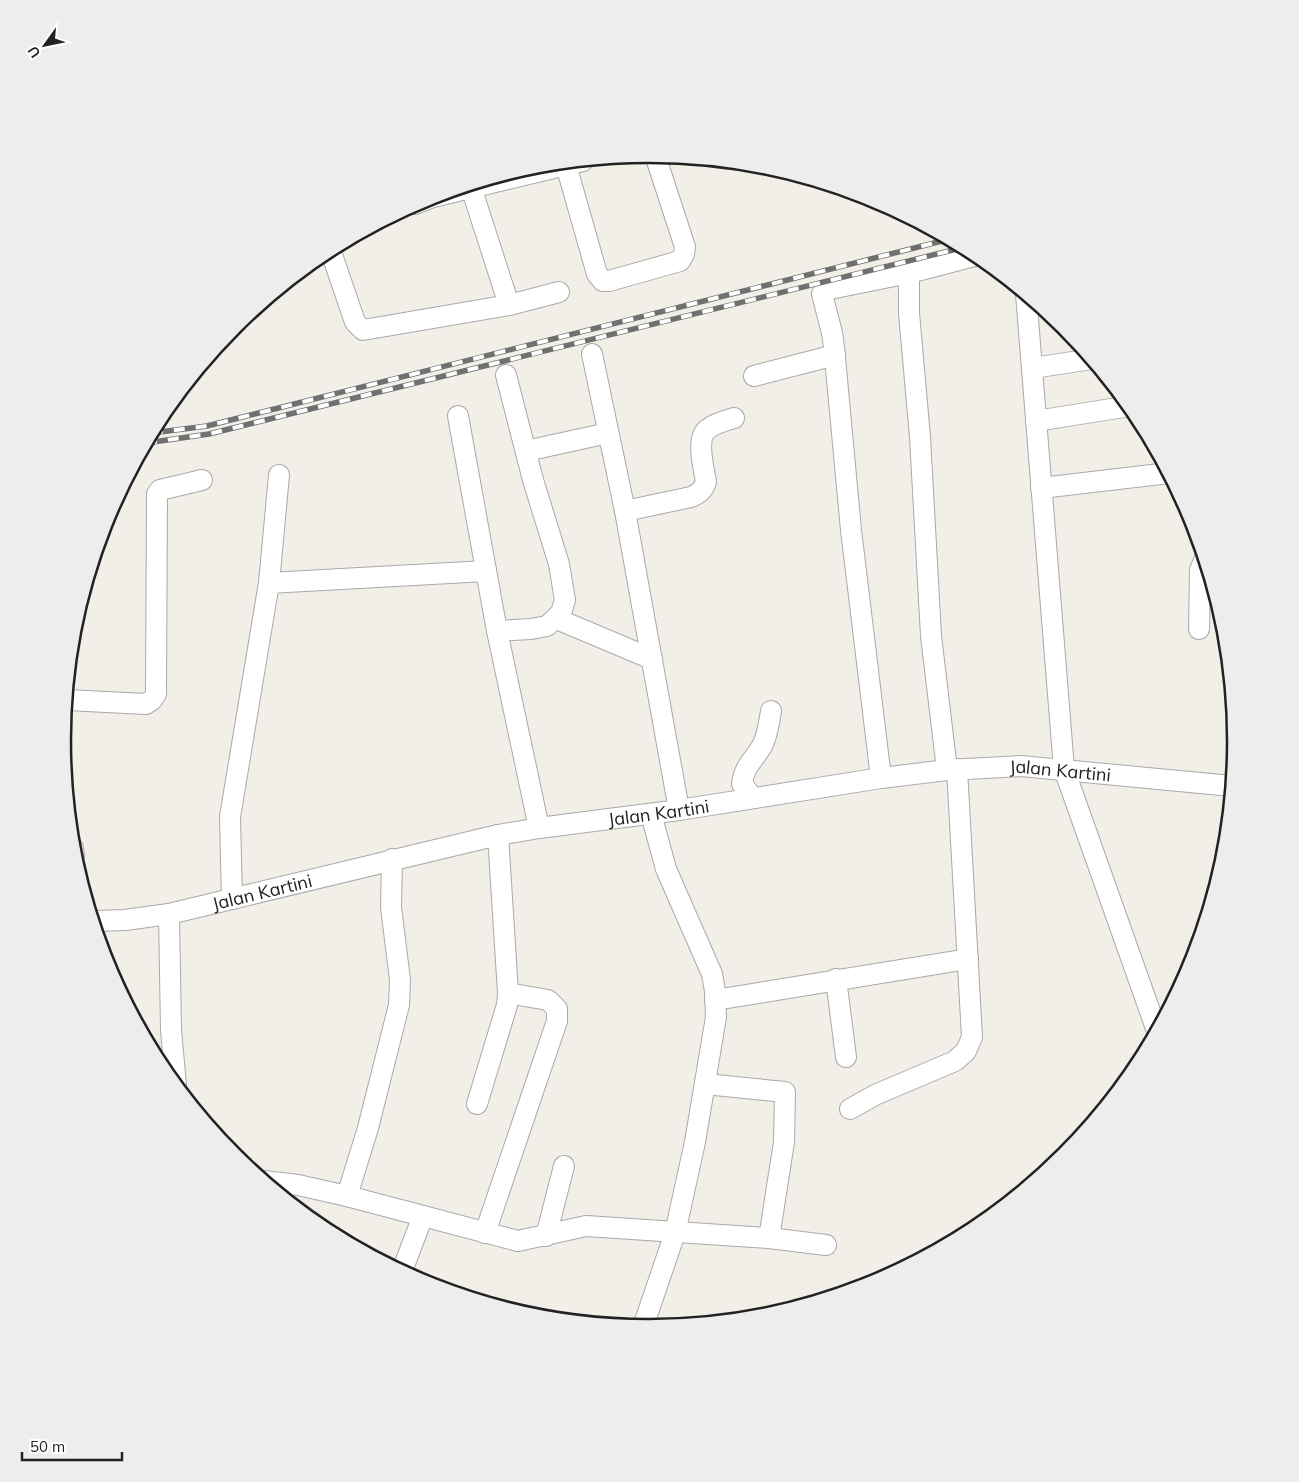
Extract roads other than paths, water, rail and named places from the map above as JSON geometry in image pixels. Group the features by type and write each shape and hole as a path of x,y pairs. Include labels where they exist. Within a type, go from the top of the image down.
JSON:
{"street":[{"path":"575,168 597,274 602,281 609,281 680,261 684,254 685,248 658,163"},
{"path":"472,191 509,305"},
{"path":"332,257 355,322 363,330 509,305 559,292"},
{"path":"881,778 851,530 835,356 832,334 822,294 825,290 909,273 967,258"},
{"path":"850,1109 875,1095 955,1061 966,1051 972,1037 968,959 952,770 931,636 920,437 909,313 909,273"},
{"path":"1029,305 1032,368 1064,769 1154,1023"},
{"path":"592,354 625,511 679,810"},
{"path":"754,376 835,356"},
{"path":"1032,368 1084,360"},
{"path":"497,631 547,626 556,619 564,608 565,600 562,580 506,375"},
{"path":"1036,421 1121,407"},
{"path":"458,416 497,631 539,828"},
{"path":"625,511 690,497 702,490 706,482 700,443 702,435 713,426 734,418"},
{"path":"526,451 608,433"},
{"path":"1041,488 1162,473"},
{"path":"232,899 230,817 232,798 269,583 278,476"},
{"path":"72,700 146,704 154,698 156,694 157,496 160,490 202,480"},
{"path":"1198,629 1201,568"},
{"path":"269,583 486,571"},
{"path":"556,619 652,659"},
{"path":"753,798 742,784 743,774 763,744 771,711"},
{"name":"Jalan Kartini","path":"100,921 125,920 169,914 498,835 679,810 881,778 952,770 1021,766 1226,785"},
{"path":"646,1319 675,1233 695,1142 716,1017 716,1000 712,974 666,869 651,814"},
{"path":"477,1104 504,1018 508,993 498,835"},
{"path":"347,1196 368,1128 399,1004 400,980 391,907 392,859"},
{"path":"169,914 170,1030 174,1069"},
{"path":"716,1000 968,959"},
{"path":"836,980 846,1057"},
{"path":"485,1233 557,1021 557,1009 548,1000 508,993"},
{"path":"705,1084 785,1092 784,1142 769,1238"},
{"path":"546,1236 564,1166"},
{"path":"275,1182 347,1196 518,1241 586,1226 769,1238 826,1245"},
{"path":"404,1265 423,1216"}],"railway":[{"path":"162,432 207,426 941,241"},
{"path":"155,442 209,434 954,250"}]}
